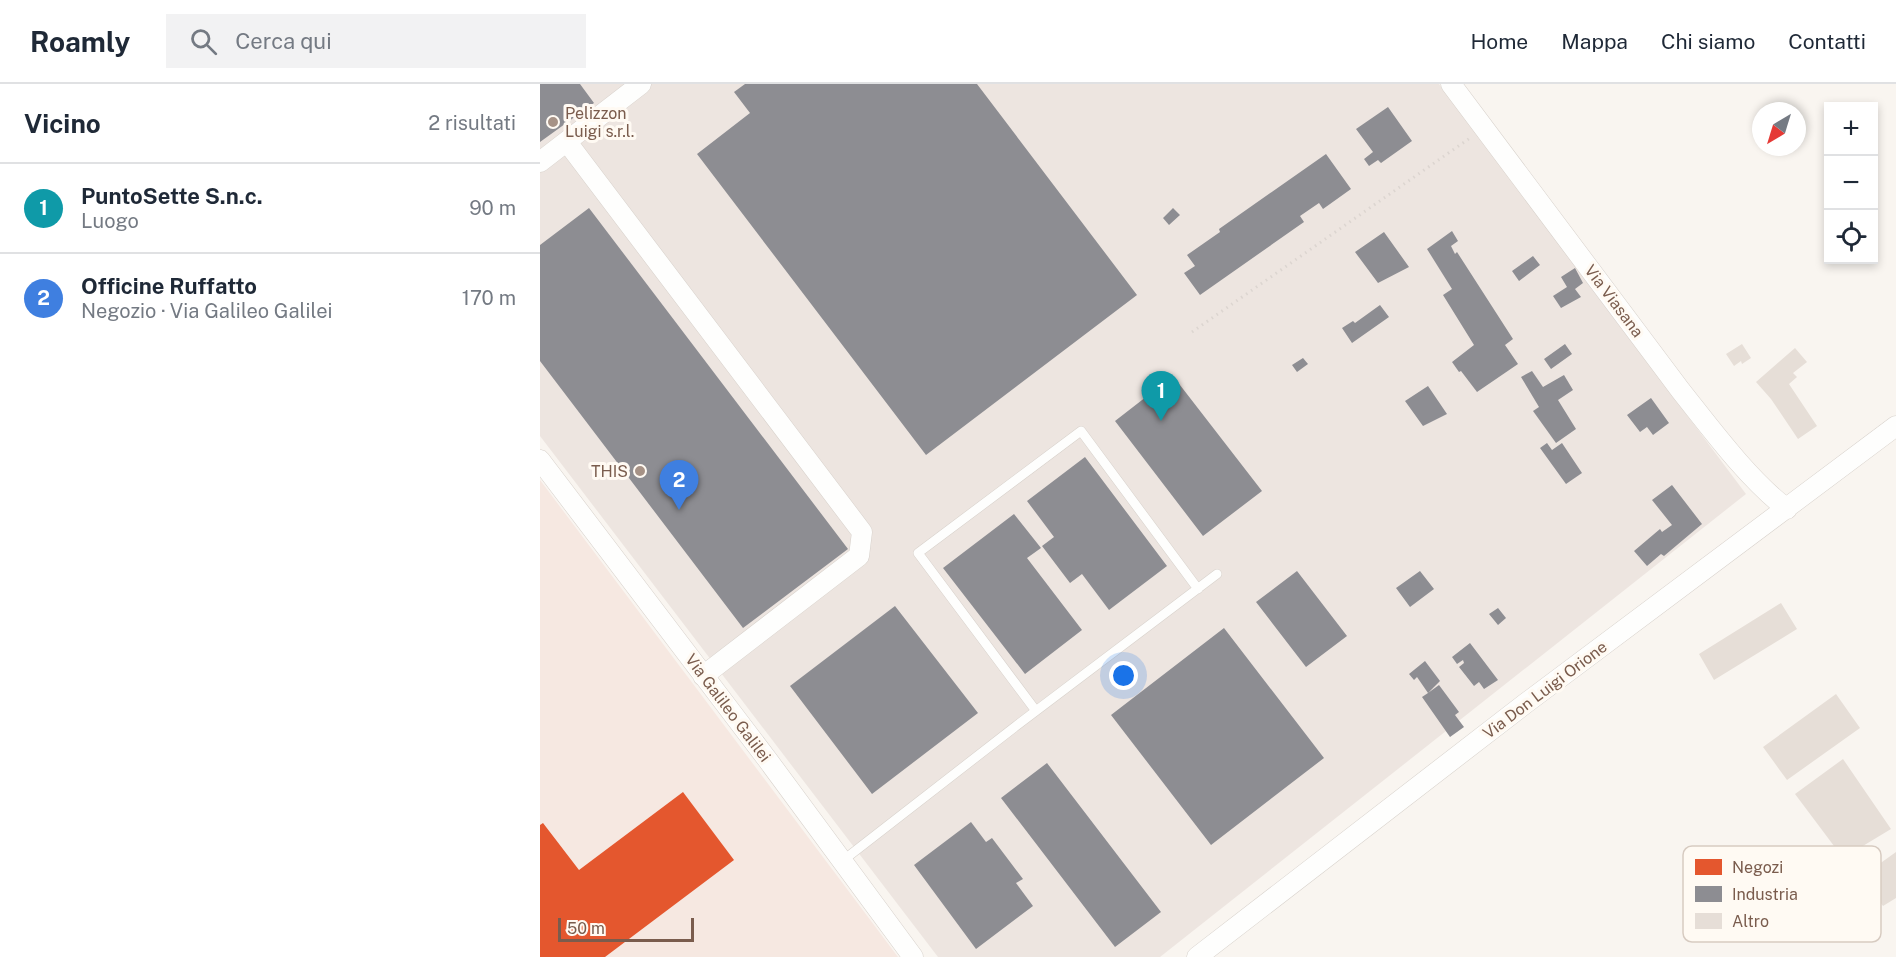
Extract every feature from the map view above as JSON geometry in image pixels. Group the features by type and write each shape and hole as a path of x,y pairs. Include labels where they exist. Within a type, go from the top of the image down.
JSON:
{"street":[{"name":"Via Viasana","path":"1451,84 1686,398 1773,498 1787,509"},
{"path":"540,162 635,86"},
{"path":"567,142 862,532 859,556 703,676"},
{"name":"Via Don Luigi Orione","path":"1197,957 1518,709 1896,426"},
{"name":"Via Galileo Galilei","path":"540,460 913,957"}],"lane":[{"path":"1036,711 918,553 1081,431 1198,589"},
{"path":"841,862 1217,574"}],"path":[{"path":"1192,332 1484,128"}],"shaded area":[{"path":"540,84 1439,84 1746,494 1160,957 938,957 540,436"},
{"path":"540,480 898,957 540,957"}],"building: Negozi":[{"path":"683,792 734,860 605,957 540,957 540,825 543,823 579,870"}],"building: Industria":[{"name":"Pelizzon Luigi s.r.l.","path":"540,84 580,84 594,103 540,142"},
{"path":"745,84 977,84 1137,295 926,455 697,154 750,113 734,92"},
{"path":"1388,107 1412,141 1381,163 1378,160 1369,166 1364,159 1373,152 1356,129"},
{"path":"1326,154 1351,189 1323,209 1319,203 1300,216 1304,222 1200,295 1184,273 1195,266 1187,255 1220,232 1219,229"},
{"path":"589,208 848,549 743,628 540,361 540,245"},
{"path":"1173,208 1180,215 1169,225 1163,218"},
{"path":"1452,231 1458,241 1451,246 1513,339 1505,345 1518,364 1477,392 1452,362 1474,345 1443,295 1452,289 1427,249"},
{"path":"1384,232 1409,267 1378,283 1355,252"},
{"path":"1533,256 1540,265 1519,281 1512,271"},
{"path":"1575,268 1583,283 1575,289 1581,297 1561,308 1553,296 1567,287 1561,277"},
{"path":"1380,305 1389,317 1352,343 1342,328 1353,321 1355,323"},
{"path":"1565,344 1572,354 1551,369 1544,359"},
{"path":"1303,358 1308,364 1297,372 1292,365"},
{"path":"1532,371 1543,387 1564,375 1573,390 1558,400 1576,429 1556,443 1533,411 1539,407 1521,377"},
{"path":"1173,376 1262,491 1203,536 1115,421"},
{"path":"1428,386 1447,414 1423,426 1405,401"},
{"path":"1651,398 1669,423 1653,435 1647,427 1640,432 1627,415"},
{"path":"1547,443 1552,450 1562,443 1582,473 1566,484 1540,448"},
{"path":"1085,457 1167,566 1109,610 1082,574 1070,583 1042,546 1054,537 1027,501"},
{"path":"1672,485 1702,524 1664,556 1661,554 1647,566 1634,551 1660,529 1662,532 1672,525 1652,500"},
{"path":"1014,514 1041,548 1027,558 1082,630 1025,674 943,568"},
{"path":"1297,571 1347,636 1306,667 1256,602"},
{"path":"1420,571 1434,589 1410,607 1396,588"},
{"path":"895,606 978,713 872,794 790,686"},
{"path":"1498,608 1506,618 1498,625 1489,614"},
{"path":"1224,628 1324,758 1211,845 1111,715"},
{"path":"1470,643 1498,680 1484,689 1479,682 1474,686 1459,667 1464,663 1463,660 1457,664 1452,657"},
{"path":"1425,661 1440,681 1428,693 1417,677 1414,680 1409,674"},
{"path":"1439,685 1459,712 1455,715 1464,727 1450,737 1422,697"},
{"path":"1047,763 1161,912 1115,947 1001,798"},
{"path":"971,822 986,842 992,838 1023,879 1016,883 1033,906 976,949 914,865"}],"building: Altro":[{"path":"1742,344 1751,358 1734,366 1726,354"},
{"path":"1795,348 1807,362 1793,373 1797,377 1789,384 1817,426 1798,439 1771,399 1756,382"},
{"path":"1781,603 1797,629 1714,680 1699,654"},
{"path":"1836,694 1860,728 1787,780 1763,747"},
{"path":"1843,759 1891,829 1863,846 1834,846 1795,794"},
{"path":"1896,852 1896,898 1883,906 1881,903 1881,863"}],"place":[{"name":"Pelizzon Luigi s.r.l.","path":"553,122"},
{"name":"PuntoSette S.n.c.","path":"1161,421"},
{"name":"THIS","path":"640,471"},
{"name":"Officine Ruffatto","path":"679,510"}]}
